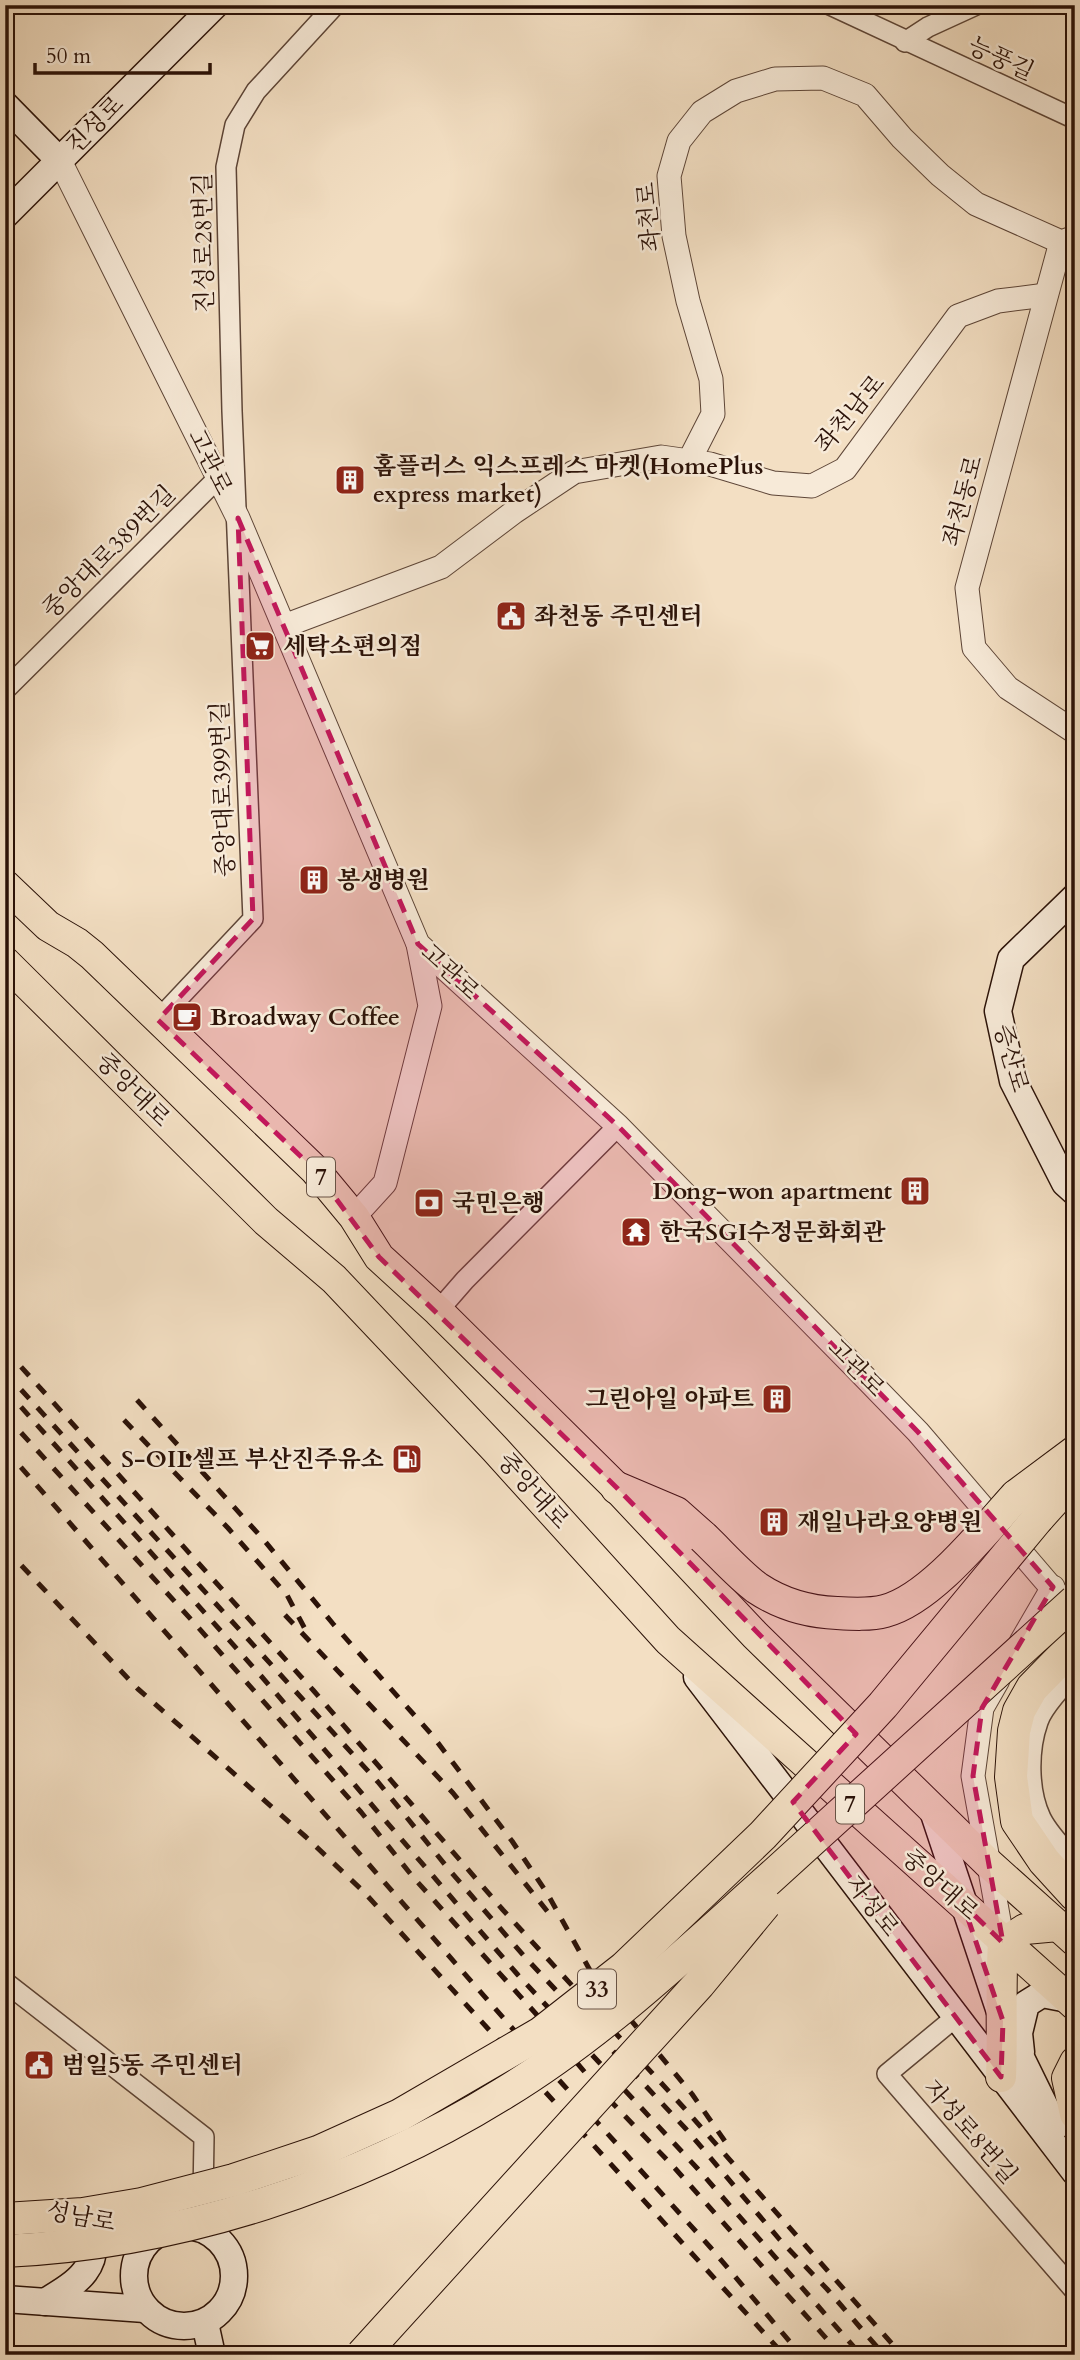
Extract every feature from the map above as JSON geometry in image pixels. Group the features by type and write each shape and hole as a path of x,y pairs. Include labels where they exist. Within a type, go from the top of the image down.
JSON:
{"highway":[{"path":"617,1488 676,1513 757,1587 792,1606 825,1613 864,1614 886,1611 918,1596 959,1558 1016,1496 1075,1452"},
{"name":"33","path":"5,2218 83,2214 142,2204 234,2180 318,2152 400,2115 541,2033 624,1968 763,1835 883,1705 1075,1477"},
{"name":"33","path":"5,2251 96,2243 179,2230 352,2171 438,2132 506,2092 592,2031 682,1958 831,1822 1064,1594"},
{"path":"1075,1644 1032,1688 1019,1711 1014,1731 1011,1777 1017,1821 1059,1855 1075,1895"},
{"path":"362,2355 699,1984 831,1822"}],"main road":[{"name":"진성로","path":"5,215 215,5"},
{"name":"고관로","path":"5,106 60,161"},
{"name":"중앙대로","path":"5,885 48,926 78,943 92,955 315,1170 354,1217 379,1257 438,1311 617,1488 755,1635 988,1863 1066,1933"},
{"name":"증산로","path":"1075,897 1011,959 998,1012 1013,1081 1065,1183 1075,1192"},
{"name":"중앙대로","path":"5,962 266,1221 334,1279 495,1449 668,1640 880,1833 1072,2002"},
{"name":"자성로","path":"668,1640 957,2016 1012,2071 1075,2172"},
{"path":"932,1808 1003,2021"},
{"path":"1066,1933 1025,1929 1003,1943 1001,1975 1003,2021 1012,2071 1075,2166"},
{"path":"1012,2071 1026,2004 1042,1994 1072,2002"},
{"path":"1075,2062 1067,2077 1075,2114"},
{"name":"성남로","path":"5,2207 77,2212 179,2230"},
{"path":"45,2302 76,2284 88,2268 94,2235 89,2215"},
{"path":"179,2230 218,2238 234,2267 234,2284 229,2300 219,2313 205,2323 189,2327 172,2326 145,2309 136,2294 133,2278 143,2246 179,2230"},
{"path":"5,2299 145,2309"},
{"path":"205,2323 212,2355"}],"street":[{"name":"진성로28번길","path":"238,518 232,411 226,167 234,125 256,91 335,5"},
{"name":"능풍길","path":"830,5 1075,119"},
{"path":"905,41 976,5"},
{"name":"좌천로","path":"689,461 713,414 711,379 688,301 674,236 669,176 679,141 702,112 736,90 775,79 823,78 865,95 902,138 940,175 976,204 1068,240"},
{"name":"고관로","path":"60,161 238,518 418,944 618,1126 918,1432 1064,1594 1075,1615"},
{"name":"좌천동로","path":"1068,240 1046,295 967,588 974,648 1008,688 1075,732"},
{"name":"좌천남로","path":"284,626 441,567 514,512 574,472 661,457 710,464 773,483 813,486 845,469 958,316 998,301 1046,295"},
{"name":"중앙대로389번길","path":"5,690 218,478"},
{"name":"중앙대로399번길","path":"158,1020 253,919 238,518"},
{"path":"354,1217 386,1183 430,1006 418,944"},
{"path":"438,1311 465,1280 618,1126"},
{"path":"1003,1943 973,1776 982,1708 1064,1594"},
{"path":"1059,1855 1041,1817 1030,1773 1038,1720 1067,1681 1075,1675"},
{"path":"5,1982 204,2137 179,2230"},
{"name":"자성로8번길","path":"957,2016 887,2074 1075,2291"}],"highlighted area":[{"path":"238,518 418,944 618,1126 918,1432 1053,1587 982,1708 973,1776 1003,1943 963,1904 1003,2021 1001,2077 793,1802 856,1734 617,1488 379,1257 315,1170 158,1020 253,919"}],"railway":[{"path":"5,1349 313,1690 503,1910 685,2109 902,2355"},
{"path":"5,1372 378,1782 524,1956 686,2129 780,2240 884,2355"},
{"path":"5,1389 262,1677 518,1975 697,2168 861,2355"},
{"path":"137,1400 263,1539 334,1625 432,1735 512,1841 547,1893 591,1972 692,2094 729,2147"},
{"path":"5,1415 361,1812 413,1877 537,2015 598,2088 672,2165 841,2355"},
{"path":"124,1420 228,1528 287,1595 305,1629"},
{"path":"5,1449 520,2037 711,2248 801,2355"},
{"path":"5,1548 138,1689 306,1837 363,1891 784,2355"},
{"path":"285,1615 453,1793 551,1916"}],"place":[{"name":"홈플러스 익스프레스 마켓(HomePlus express market)","path":"350,480"},
{"name":"좌천동 주민센터","path":"511,616"},
{"name":"세탁소편의점","path":"260,646"},
{"name":"봉생병원","path":"314,880"},
{"name":"Broadway Coffee","path":"187,1017"},
{"name":"Dong-won apartment","path":"915,1191"},
{"name":"국민은행","path":"429,1203"},
{"name":"한국SGI수정문화회관","path":"636,1232"},
{"name":"그린아일 아파트","path":"777,1399"},
{"name":"S-OIL셀프 부산진주유소","path":"407,1459"},
{"name":"재일나라요양병원","path":"774,1522"},
{"name":"범일5동 주민센터","path":"39,2065"}]}
